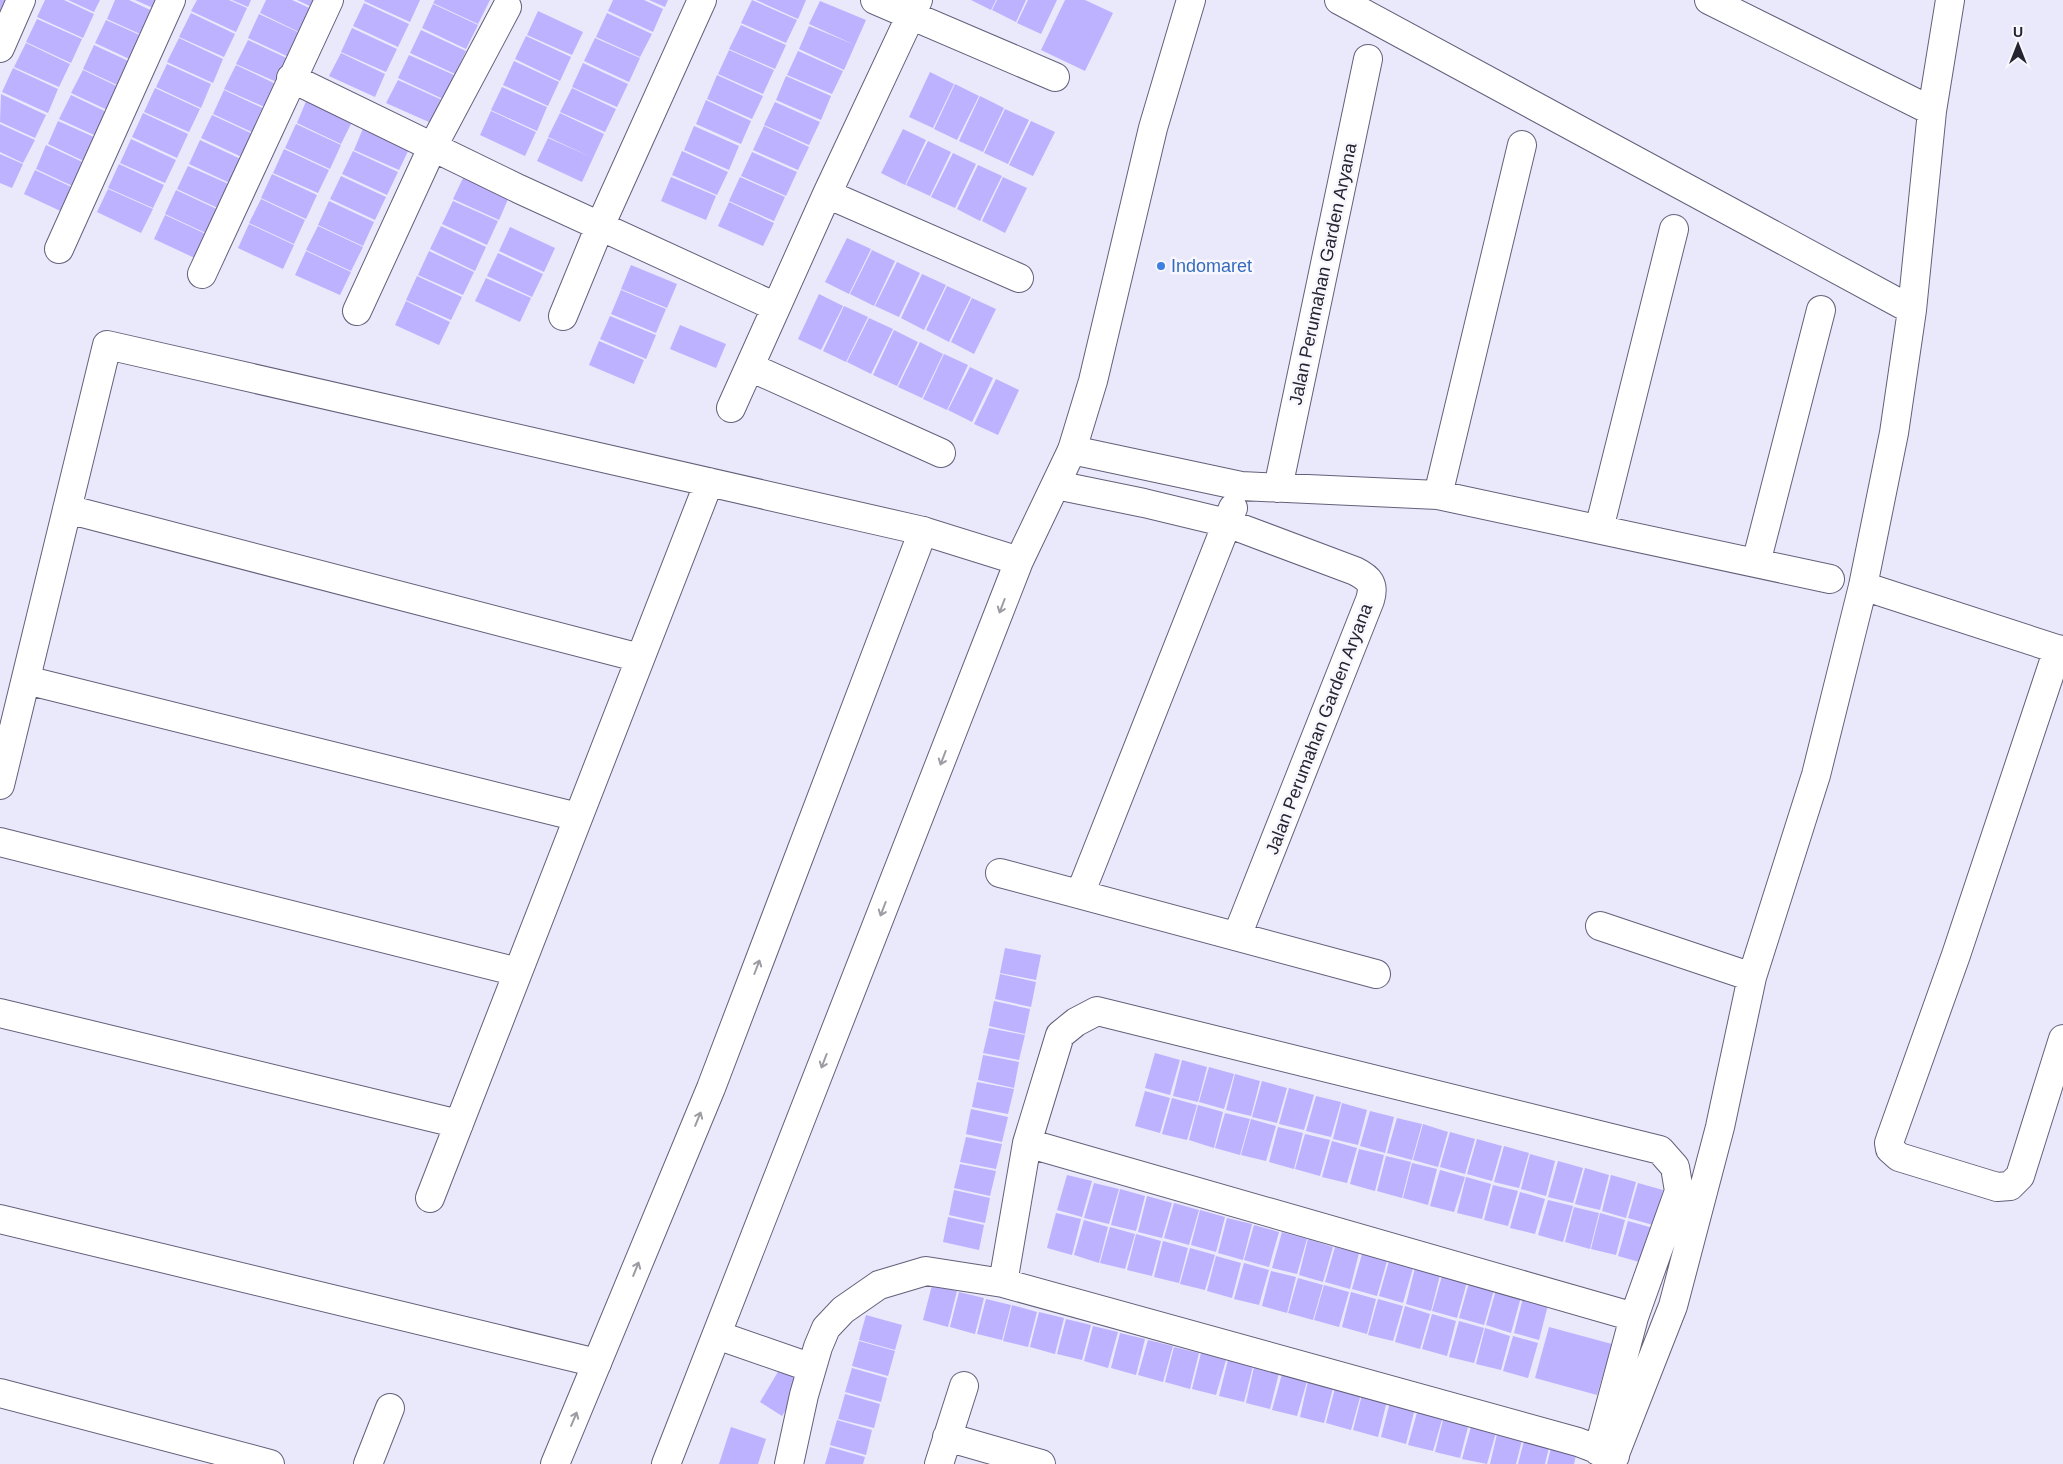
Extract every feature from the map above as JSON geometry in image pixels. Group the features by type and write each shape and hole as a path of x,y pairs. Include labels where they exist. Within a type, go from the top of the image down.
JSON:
{"street":[{"path":"0,48 21,0"},
{"path":"59,249 171,0"},
{"path":"202,274 329,0"},
{"path":"563,316 600,226 702,0"},
{"path":"875,0 915,8 1054,77"},
{"path":"666,1464 717,1335 1010,558 1056,485 1072,450 1093,381 1153,128 1191,0"},
{"path":"1339,0 1912,310"},
{"path":"1709,0 1932,111"},
{"path":"1608,1457 1673,1306 1720,1127 1752,977 1816,775 1863,586 1894,433 1912,310 1932,111 1950,0"},
{"path":"357,311 432,148 507,7"},
{"path":"731,408 827,194 915,8"},
{"name":"Jalan Perumahan Garden Aryana","path":"1278,488 1368,59"},
{"path":"292,78 432,148 776,307"},
{"path":"1438,495 1522,145"},
{"path":"827,194 1020,278"},
{"path":"1599,529 1674,229"},
{"path":"1756,563 1820,310"},
{"path":"0,785 107,345 932,534 1010,558"},
{"path":"750,367 941,453"},
{"path":"1072,450 1241,486 1438,495 1830,579"},
{"path":"430,1198 709,482"},
{"name":"Jalan Perumahan Garden Aryana","path":"1056,485 1144,503 1227,523 1365,576 1370,582 1372,591 1237,936"},
{"path":"1080,894 1241,486"},
{"path":"67,509 640,658"},
{"path":"555,1464 711,1088 932,534"},
{"path":"1863,586 2061,651 1956,955 1890,1137 1889,1146 1891,1151 1900,1157 1997,1187 2010,1186 2020,1176 2063,1039"},
{"path":"26,680 578,817"},
{"path":"0,842 518,972"},
{"path":"1000,873 1376,974"},
{"path":"1600,926 1752,977"},
{"path":"1004,1283 1027,1143 1060,1036 1076,1022 1097,1010 1660,1150 1675,1166 1679,1191 1634,1317 1608,1457"},
{"path":"0,1013 459,1124"},
{"path":"1027,1143 1634,1317"},
{"path":"0,1219 597,1363"},
{"path":"789,1464 804,1395 826,1328 843,1310 880,1284 926,1271 1004,1283 1578,1442 1608,1457"},
{"path":"717,1335 812,1368"},
{"path":"939,1464 964,1386"},
{"path":"0,1393 270,1464"},
{"path":"368,1464 390,1408"},
{"path":"947,1438 1041,1464"}],"building":[{"path":"0,0 10,0 0,21"},
{"path":"45,0 64,0 94,14 83,38 37,17"},
{"path":"68,0 100,0 94,12"},
{"path":"115,0 129,0 163,16 151,39 107,19"},
{"path":"135,0 165,0 160,11"},
{"path":"197,0 229,0 247,8 236,32 191,11"},
{"path":"232,0 251,0 248,7"},
{"path":"266,0 292,0 316,11 305,35 260,13"},
{"path":"297,0 321,0 316,9"},
{"path":"365,0 420,0 410,22"},
{"path":"435,0 490,0 478,24 433,3"},
{"path":"613,0 644,0 663,9 653,32 608,11"},
{"path":"649,0 668,0 665,7"},
{"path":"752,0 797,20 786,43 741,23"},
{"path":"756,0 806,0 798,19"},
{"path":"971,0 996,0 991,10"},
{"path":"997,0 1026,0 1016,22 992,10"},
{"path":"1028,0 1057,0 1041,34 1017,23"},
{"path":"1065,0 1085,0 1113,13 1085,71 1041,50"},
{"path":"820,1 866,20 855,45 809,24"},
{"path":"364,3 409,24 398,47 353,26"},
{"path":"433,4 478,25 466,49 422,28"},
{"path":"538,11 583,32 572,55 527,35"},
{"path":"191,13 235,34 224,57 179,37"},
{"path":"607,13 652,34 640,57 596,37"},
{"path":"259,14 304,35 293,59 248,38"},
{"path":"37,19 82,39 71,63 26,42"},
{"path":"106,20 151,40 140,64 95,43"},
{"path":"741,25 786,45 775,69 729,49"},
{"path":"809,26 855,45 844,70 799,49"},
{"path":"352,28 397,49 386,72 341,52"},
{"path":"421,30 466,51 455,74 410,53"},
{"path":"526,36 571,57 560,81 515,59"},
{"path":"179,38 223,59 213,83 167,62"},
{"path":"595,38 640,58 629,82 584,61"},
{"path":"248,40 293,61 281,84 236,64"},
{"path":"26,43 70,64 59,87 14,67"},
{"path":"94,45 139,66 128,90 83,69"},
{"path":"729,50 774,70 763,94 718,74"},
{"path":"798,51 843,71 832,94 787,75"},
{"path":"341,53 385,74 375,97 329,76"},
{"path":"409,55 454,75 443,99 398,78"},
{"path":"514,61 559,82 548,106 503,85"},
{"path":"583,63 628,84 617,107 572,87"},
{"path":"167,64 211,84 201,108 156,87"},
{"path":"236,65 280,86 269,109 224,89"},
{"path":"13,68 58,89 48,113 2,92"},
{"path":"83,70 127,91 116,114 71,93"},
{"path":"930,72 954,84 933,128 909,117"},
{"path":"717,75 763,96 752,119 707,99"},
{"path":"786,76 831,96 821,120 776,100"},
{"path":"398,80 442,100 431,123 386,103"},
{"path":"955,84 979,96 957,140 934,129"},
{"path":"502,87 547,107 537,131 491,110"},
{"path":"155,88 200,109 189,132 144,112"},
{"path":"572,88 616,109 605,132 560,112"},
{"path":"224,90 269,111 258,135 213,114"},
{"path":"1,94 46,115 35,138 0,122"},
{"path":"71,95 115,116 105,140 59,119"},
{"path":"980,96 1004,108 983,152 959,141"},
{"path":"307,99 353,120 341,144 297,123"},
{"path":"706,100 751,121 741,144 696,124"},
{"path":"775,102 820,122 809,145 764,125"},
{"path":"1005,109 1029,120 1008,164 984,153"},
{"path":"491,111 536,132 525,156 480,135"},
{"path":"143,113 188,134 177,158 132,137"},
{"path":"560,113 604,134 593,158 548,137"},
{"path":"212,115 257,136 246,159 201,138"},
{"path":"58,121 103,141 92,165 48,144"},
{"path":"1031,121 1055,132 1033,176 1009,165"},
{"path":"0,124 35,140 23,163 0,152"},
{"path":"296,124 341,145 330,169 285,148"},
{"path":"364,126 410,147 399,170 354,150"},
{"path":"694,126 739,146 729,170 684,150"},
{"path":"764,126 809,147 798,170 753,150"},
{"path":"903,129 926,140 905,185 881,173"},
{"path":"548,138 593,158 582,182 537,161"},
{"path":"131,139 176,160 165,183 120,163"},
{"path":"200,140 245,161 234,185 189,164"},
{"path":"928,141 951,152 930,196 906,185"},
{"path":"46,145 91,166 81,190 36,169"},
{"path":"284,149 329,170 318,193 273,173"},
{"path":"353,151 398,172 387,195 342,174"},
{"path":"682,151 728,172 717,195 672,175"},
{"path":"752,152 797,172 786,196 741,176"},
{"path":"953,153 976,164 955,208 931,197"},
{"path":"0,154 23,164 12,188 0,183"},
{"path":"119,164 164,185 153,208 108,188"},
{"path":"978,165 1002,176 980,221 957,209"},
{"path":"188,166 233,186 222,210 177,189"},
{"path":"35,170 80,191 69,215 24,194"},
{"path":"272,174 317,195 306,219 261,198"},
{"path":"341,176 386,197 375,220 330,199"},
{"path":"464,176 509,197 499,220 453,199"},
{"path":"671,177 716,196 706,220 661,201"},
{"path":"740,177 785,197 774,221 729,201"},
{"path":"1003,177 1027,188 1005,233 982,221"},
{"path":"108,189 153,209 141,233 97,212"},
{"path":"176,190 221,211 210,235 165,214"},
{"path":"261,199 305,220 294,244 249,223"},
{"path":"329,201 374,222 363,246 318,225"},
{"path":"453,201 498,221 487,245 442,224"},
{"path":"729,202 774,223 763,246 718,226"},
{"path":"165,215 210,236 199,260 154,239"},
{"path":"249,224 294,245 283,269 238,248"},
{"path":"318,226 363,247 351,271 306,250"},
{"path":"441,226 486,247 475,271 430,249"},
{"path":"510,227 555,248 544,272 499,251"},
{"path":"847,238 871,249 849,294 825,282"},
{"path":"872,250 895,261 874,306 850,294"},
{"path":"306,251 351,272 340,295 295,275"},
{"path":"429,251 474,272 463,295 418,275"},
{"path":"498,253 543,274 532,297 487,276"},
{"path":"897,262 920,273 899,317 875,306"},
{"path":"631,265 677,284 667,308 621,289"},
{"path":"922,274 946,285 924,330 901,318"},
{"path":"417,276 462,297 451,320 406,300"},
{"path":"486,278 531,298 520,322 475,301"},
{"path":"947,286 971,297 949,342 926,330"},
{"path":"621,290 666,309 656,333 611,314"},
{"path":"819,294 843,306 821,350 798,339"},
{"path":"972,298 996,309 974,354 951,342"},
{"path":"406,301 450,322 439,345 395,325"},
{"path":"844,306 868,317 846,362 823,351"},
{"path":"610,316 656,335 646,359 600,339"},
{"path":"869,318 893,329 871,374 847,362"},
{"path":"680,325 726,344 716,368 670,349"},
{"path":"894,330 918,342 897,386 873,375"},
{"path":"599,341 644,360 634,384 589,365"},
{"path":"920,342 943,354 922,398 898,387"},
{"path":"944,354 968,365 947,410 923,399"},
{"path":"970,367 993,378 972,422 948,410"},
{"path":"996,379 1019,390 998,435 974,424"},
{"path":"1005,948 1041,955 1036,980 1000,973"},
{"path":"1000,974 1036,982 1031,1007 995,999"},
{"path":"994,1001 1030,1009 1025,1034 989,1026"},
{"path":"989,1028 1025,1035 1019,1060 983,1053"},
{"path":"1155,1053 1180,1060 1170,1095 1145,1088"},
{"path":"983,1055 1019,1062 1014,1088 978,1080"},
{"path":"1182,1060 1207,1067 1198,1102 1173,1096"},
{"path":"1209,1067 1234,1074 1224,1109 1199,1102"},
{"path":"1235,1074 1260,1081 1251,1116 1226,1110"},
{"path":"1262,1081 1287,1088 1277,1123 1252,1117"},
{"path":"977,1082 1014,1089 1008,1114 972,1107"},
{"path":"1289,1088 1314,1095 1304,1130 1279,1124"},
{"path":"1145,1091 1170,1098 1160,1133 1135,1126"},
{"path":"1316,1096 1341,1102 1331,1137 1306,1131"},
{"path":"1172,1098 1197,1105 1187,1140 1162,1134"},
{"path":"1342,1103 1367,1110 1358,1145 1333,1139"},
{"path":"1198,1105 1223,1112 1214,1148 1189,1140"},
{"path":"971,1109 1008,1117 1002,1142 966,1134"},
{"path":"1370,1111 1394,1117 1385,1153 1360,1146"},
{"path":"1225,1113 1250,1119 1240,1155 1215,1148"},
{"path":"1397,1118 1422,1124 1412,1160 1387,1153"},
{"path":"1251,1119 1276,1126 1266,1161 1241,1155"},
{"path":"1423,1124 1448,1132 1438,1167 1413,1160"},
{"path":"1278,1127 1303,1133 1294,1169 1269,1162"},
{"path":"1450,1132 1475,1139 1465,1174 1440,1167"},
{"path":"1305,1134 1330,1140 1320,1176 1295,1169"},
{"path":"966,1137 1002,1144 996,1169 960,1162"},
{"path":"1477,1139 1502,1146 1492,1181 1467,1174"},
{"path":"1332,1141 1357,1148 1347,1183 1322,1177"},
{"path":"1504,1146 1529,1153 1519,1188 1494,1182"},
{"path":"1359,1149 1384,1155 1375,1191 1350,1184"},
{"path":"1530,1154 1555,1161 1546,1196 1521,1189"},
{"path":"1386,1156 1411,1162 1402,1198 1377,1191"},
{"path":"1558,1161 1583,1168 1573,1203 1548,1197"},
{"path":"1412,1163 1437,1169 1428,1205 1403,1198"},
{"path":"960,1164 996,1171 990,1196 954,1188"},
{"path":"1585,1168 1609,1175 1600,1210 1575,1204"},
{"path":"1440,1170 1465,1177 1454,1212 1430,1206"},
{"path":"1067,1175 1092,1181 1082,1217 1057,1210"},
{"path":"1611,1175 1636,1182 1626,1218 1602,1211"},
{"path":"1466,1177 1491,1184 1482,1219 1457,1213"},
{"path":"1094,1183 1119,1189 1109,1224 1084,1218"},
{"path":"1638,1183 1663,1190 1653,1225 1628,1218"},
{"path":"1493,1185 1518,1191 1508,1226 1484,1220"},
{"path":"1120,1189 1145,1196 1136,1231 1111,1225"},
{"path":"954,1190 990,1198 985,1223 949,1215"},
{"path":"1520,1192 1545,1199 1535,1234 1510,1228"},
{"path":"1147,1196 1172,1203 1162,1238 1138,1232"},
{"path":"1548,1200 1573,1206 1563,1242 1538,1235"},
{"path":"1174,1203 1199,1210 1189,1245 1164,1238"},
{"path":"1574,1207 1599,1213 1590,1249 1565,1242"},
{"path":"1200,1210 1225,1217 1216,1252 1191,1245"},
{"path":"1056,1213 1081,1219 1072,1255 1047,1248"},
{"path":"1600,1213 1625,1220 1616,1255 1591,1249"},
{"path":"948,1217 984,1225 979,1250 943,1242"},
{"path":"1227,1218 1252,1224 1243,1260 1218,1253"},
{"path":"1084,1220 1108,1227 1099,1263 1074,1255"},
{"path":"1628,1221 1653,1228 1643,1263 1618,1256"},
{"path":"1254,1225 1279,1232 1269,1267 1244,1260"},
{"path":"1110,1227 1135,1234 1125,1269 1100,1263"},
{"path":"1282,1232 1307,1239 1297,1274 1272,1268"},
{"path":"1136,1234 1161,1241 1152,1276 1127,1270"},
{"path":"1308,1239 1333,1247 1323,1282 1299,1275"},
{"path":"1163,1241 1188,1248 1179,1283 1154,1277"},
{"path":"1335,1247 1359,1253 1350,1289 1325,1282"},
{"path":"1190,1248 1215,1255 1205,1290 1180,1284"},
{"path":"1362,1254 1387,1261 1377,1296 1352,1289"},
{"path":"1216,1256 1241,1263 1232,1298 1207,1291"},
{"path":"1389,1261 1413,1268 1403,1303 1379,1296"},
{"path":"1244,1263 1269,1270 1259,1305 1234,1299"},
{"path":"1415,1268 1440,1275 1431,1311 1406,1304"},
{"path":"1271,1271 1296,1277 1287,1313 1262,1306"},
{"path":"1442,1276 1467,1282 1457,1318 1432,1311"},
{"path":"1298,1278 1323,1285 1313,1320 1288,1313"},
{"path":"1469,1283 1494,1290 1484,1325 1459,1318"},
{"path":"932,1285 957,1291 948,1327 923,1320"},
{"path":"1324,1285 1349,1292 1339,1327 1314,1320"},
{"path":"1496,1290 1521,1297 1511,1333 1486,1325"},
{"path":"959,1292 984,1298 975,1334 950,1327"},
{"path":"1351,1292 1376,1299 1367,1334 1342,1327"},
{"path":"1523,1298 1548,1305 1539,1340 1514,1333"},
{"path":"986,1299 1011,1305 1002,1340 977,1334"},
{"path":"1378,1299 1403,1306 1393,1341 1368,1335"},
{"path":"1012,1305 1037,1312 1028,1347 1003,1341"},
{"path":"1405,1306 1430,1314 1420,1349 1395,1342"},
{"path":"1039,1312 1064,1318 1055,1354 1030,1347"},
{"path":"1432,1314 1456,1321 1447,1356 1422,1349"},
{"path":"866,1315 902,1325 895,1350 859,1340"},
{"path":"1066,1319 1091,1325 1082,1360 1057,1354"},
{"path":"1459,1321 1484,1328 1474,1363 1449,1357"},
{"path":"1093,1326 1118,1332 1108,1368 1084,1361"},
{"path":"1549,1327 1612,1344 1597,1395 1535,1378"},
{"path":"1485,1328 1510,1336 1501,1370 1476,1364"},
{"path":"1120,1333 1145,1339 1136,1375 1111,1368"},
{"path":"1513,1336 1538,1343 1528,1378 1503,1371"},
{"path":"1148,1340 1173,1346 1163,1382 1138,1375"},
{"path":"859,1341 895,1351 888,1376 852,1366"},
{"path":"1174,1347 1199,1353 1190,1389 1165,1382"},
{"path":"1201,1353 1226,1360 1216,1395 1192,1389"},
{"path":"1228,1360 1253,1366 1244,1402 1219,1396"},
{"path":"782,1365 805,1379 782,1416 760,1402"},
{"path":"1254,1367 1279,1373 1270,1409 1246,1403"},
{"path":"852,1368 887,1378 881,1402 845,1392"},
{"path":"1282,1374 1307,1381 1297,1416 1272,1410"},
{"path":"1308,1381 1333,1388 1324,1423 1300,1417"},
{"path":"1335,1388 1361,1394 1351,1430 1326,1423"},
{"path":"845,1394 880,1404 874,1428 838,1419"},
{"path":"1362,1395 1387,1401 1378,1437 1353,1430"},
{"path":"1390,1402 1415,1408 1406,1444 1381,1437"},
{"path":"1418,1409 1443,1416 1433,1451 1408,1445"},
{"path":"1444,1416 1469,1423 1460,1458 1435,1452"},
{"path":"837,1420 872,1430 866,1455 830,1445"},
{"path":"1472,1423 1497,1429 1487,1464 1462,1459"},
{"path":"731,1427 766,1439 758,1464 719,1464"},
{"path":"1498,1430 1523,1436 1516,1464 1490,1464"},
{"path":"1525,1437 1550,1443 1545,1464 1518,1464"},
{"path":"1552,1444 1577,1451 1574,1464 1547,1464"},
{"path":"830,1447 865,1457 863,1464 825,1464"}],"place":[{"name":"Indomaret","path":"1161,266"}]}
